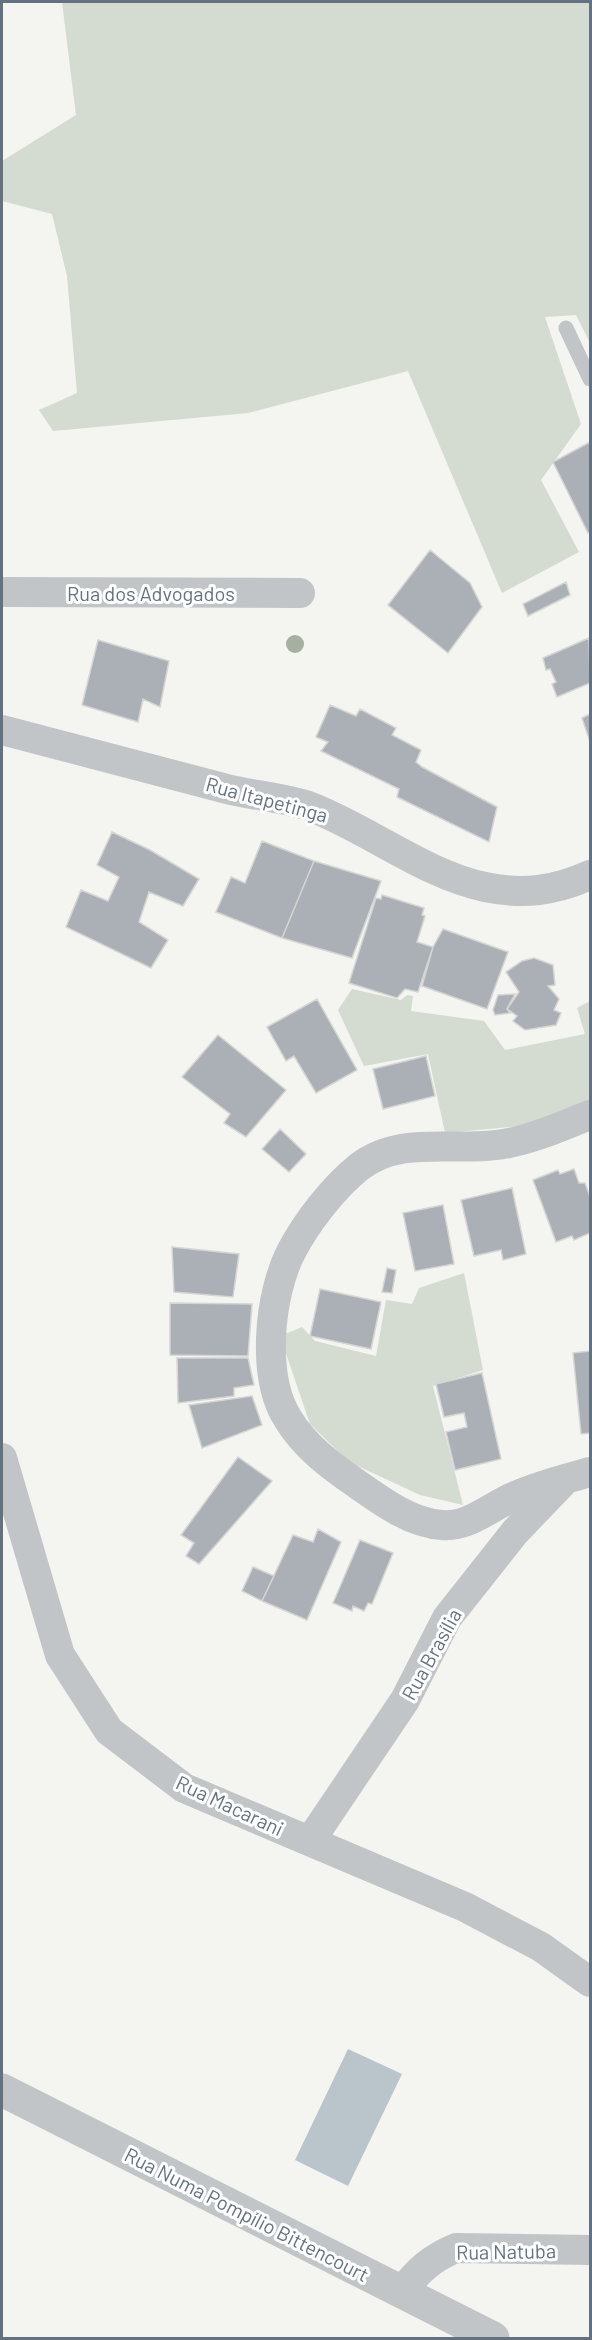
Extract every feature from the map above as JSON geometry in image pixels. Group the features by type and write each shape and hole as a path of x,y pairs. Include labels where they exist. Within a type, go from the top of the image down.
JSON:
{"street":[{"name":"Rua dos Advogados","path":"2,592 300,593"},
{"name":"Rua Itapetinga","path":"2,730 229,789 309,806 351,824 411,857 482,887 513,892 538,892 570,884 591,875"},
{"path":"579,1475 512,1497 463,1522 442,1526 413,1518 330,1466 306,1444 283,1409 276,1392 270,1356 274,1308 291,1253 332,1195 360,1166 388,1153 414,1146 481,1148 511,1143 591,1115"},
{"name":"Rua Macarani","path":"2,1458 60,1655 110,1731 184,1788 465,1907 541,1947 591,1982"},
{"name":"Rua Brasília","path":"310,1841 405,1700 447,1618 515,1532 579,1475"},
{"name":"Rua Numa Pompílio Bittencourt","path":"2,2090 493,2338"},
{"name":"Rua Natuba","path":"402,2292 417,2273 438,2256 456,2248 591,2250"}],"lane":[{"path":"566,328 591,379"}],"shaded area":[{"path":"62,2 590,2 590,343 576,315 545,317 581,424 541,480 579,552 502,593 408,371 248,413 53,431 39,410 77,393 67,276 52,214 2,201 2,161 76,115"},
{"path":"352,989 401,1000 407,995 413,996 411,1011 484,1021 505,1050 585,1034 577,1008 590,1001 590,1104 531,1125 445,1133 428,1054 364,1066 338,1010"},
{"path":"464,1273 483,1370 433,1386 463,1505 420,1495 349,1462 310,1424 280,1336 302,1327 315,1341 376,1356 386,1300 412,1304 419,1288"},
{"path":"348,2049 402,2074 348,2186 295,2160"}],"building":[{"path":"590,442 590,532 588,533 553,462"},
{"path":"430,550 470,583 482,607 448,653 388,605"},
{"path":"566,582 570,595 528,616 523,604"},
{"path":"589,638 590,683 557,697 552,684 556,682 550,669 546,670 543,658"},
{"path":"98,640 169,661 160,707 143,699 138,722 82,705"},
{"path":"330,705 356,716 360,709 396,728 392,735 421,750 416,762 422,767 497,807 489,842 397,797 399,789 321,751 328,742 316,737"},
{"path":"590,714 590,742 582,718"},
{"path":"112,832 150,850 199,879 183,906 149,892 139,922 168,940 151,968 66,927 81,890 108,901 119,877 97,865"},
{"path":"262,841 314,861 282,938 216,912 231,877 245,883"},
{"path":"314,861 381,881 352,958 282,938"},
{"path":"382,895 424,908 422,915 425,916 417,942 433,947 418,992 405,989 397,998 349,983 376,898 381,899"},
{"path":"443,929 508,952 487,1009 422,986 433,947"},
{"path":"534,958 553,965 555,985 548,986 559,999 554,1010 561,1013 556,1025 525,1030 513,1021 517,1016 507,1009 519,992 506,972 522,961"},
{"path":"515,994 507,1009 510,1013 495,1015 493,1010 498,995"},
{"path":"317,999 357,1070 316,1093 294,1056 286,1061 267,1027"},
{"path":"218,1035 286,1090 246,1137 224,1123 230,1114 182,1077"},
{"path":"426,1056 435,1096 383,1109 373,1069"},
{"path":"280,1129 306,1154 289,1172 262,1149"},
{"path":"574,1169 579,1183 585,1183 590,1197 590,1233 574,1240 572,1236 556,1242 533,1180 558,1170 560,1174"},
{"path":"512,1188 526,1254 503,1260 501,1250 474,1256 461,1200"},
{"path":"443,1205 454,1264 415,1271 403,1213"},
{"path":"172,1247 239,1254 233,1297 174,1292"},
{"path":"387,1268 396,1270 392,1293 382,1292"},
{"path":"320,1289 381,1302 371,1349 310,1336"},
{"path":"170,1303 252,1304 248,1356 170,1355"},
{"path":"590,1351 590,1433 581,1434 573,1353"},
{"path":"177,1358 248,1358 254,1385 234,1388 234,1396 178,1403"},
{"path":"482,1373 501,1459 455,1470 446,1432 467,1427 464,1413 444,1417 436,1384"},
{"path":"252,1396 262,1425 202,1448 189,1405"},
{"path":"238,1457 272,1481 199,1564 186,1556 194,1543 181,1535"},
{"path":"318,1529 341,1542 307,1620 262,1601 293,1535 313,1542"},
{"path":"360,1540 393,1553 372,1604 368,1603 364,1611 353,1606 352,1611 333,1603"},
{"path":"253,1567 274,1576 262,1601 242,1591"}]}
